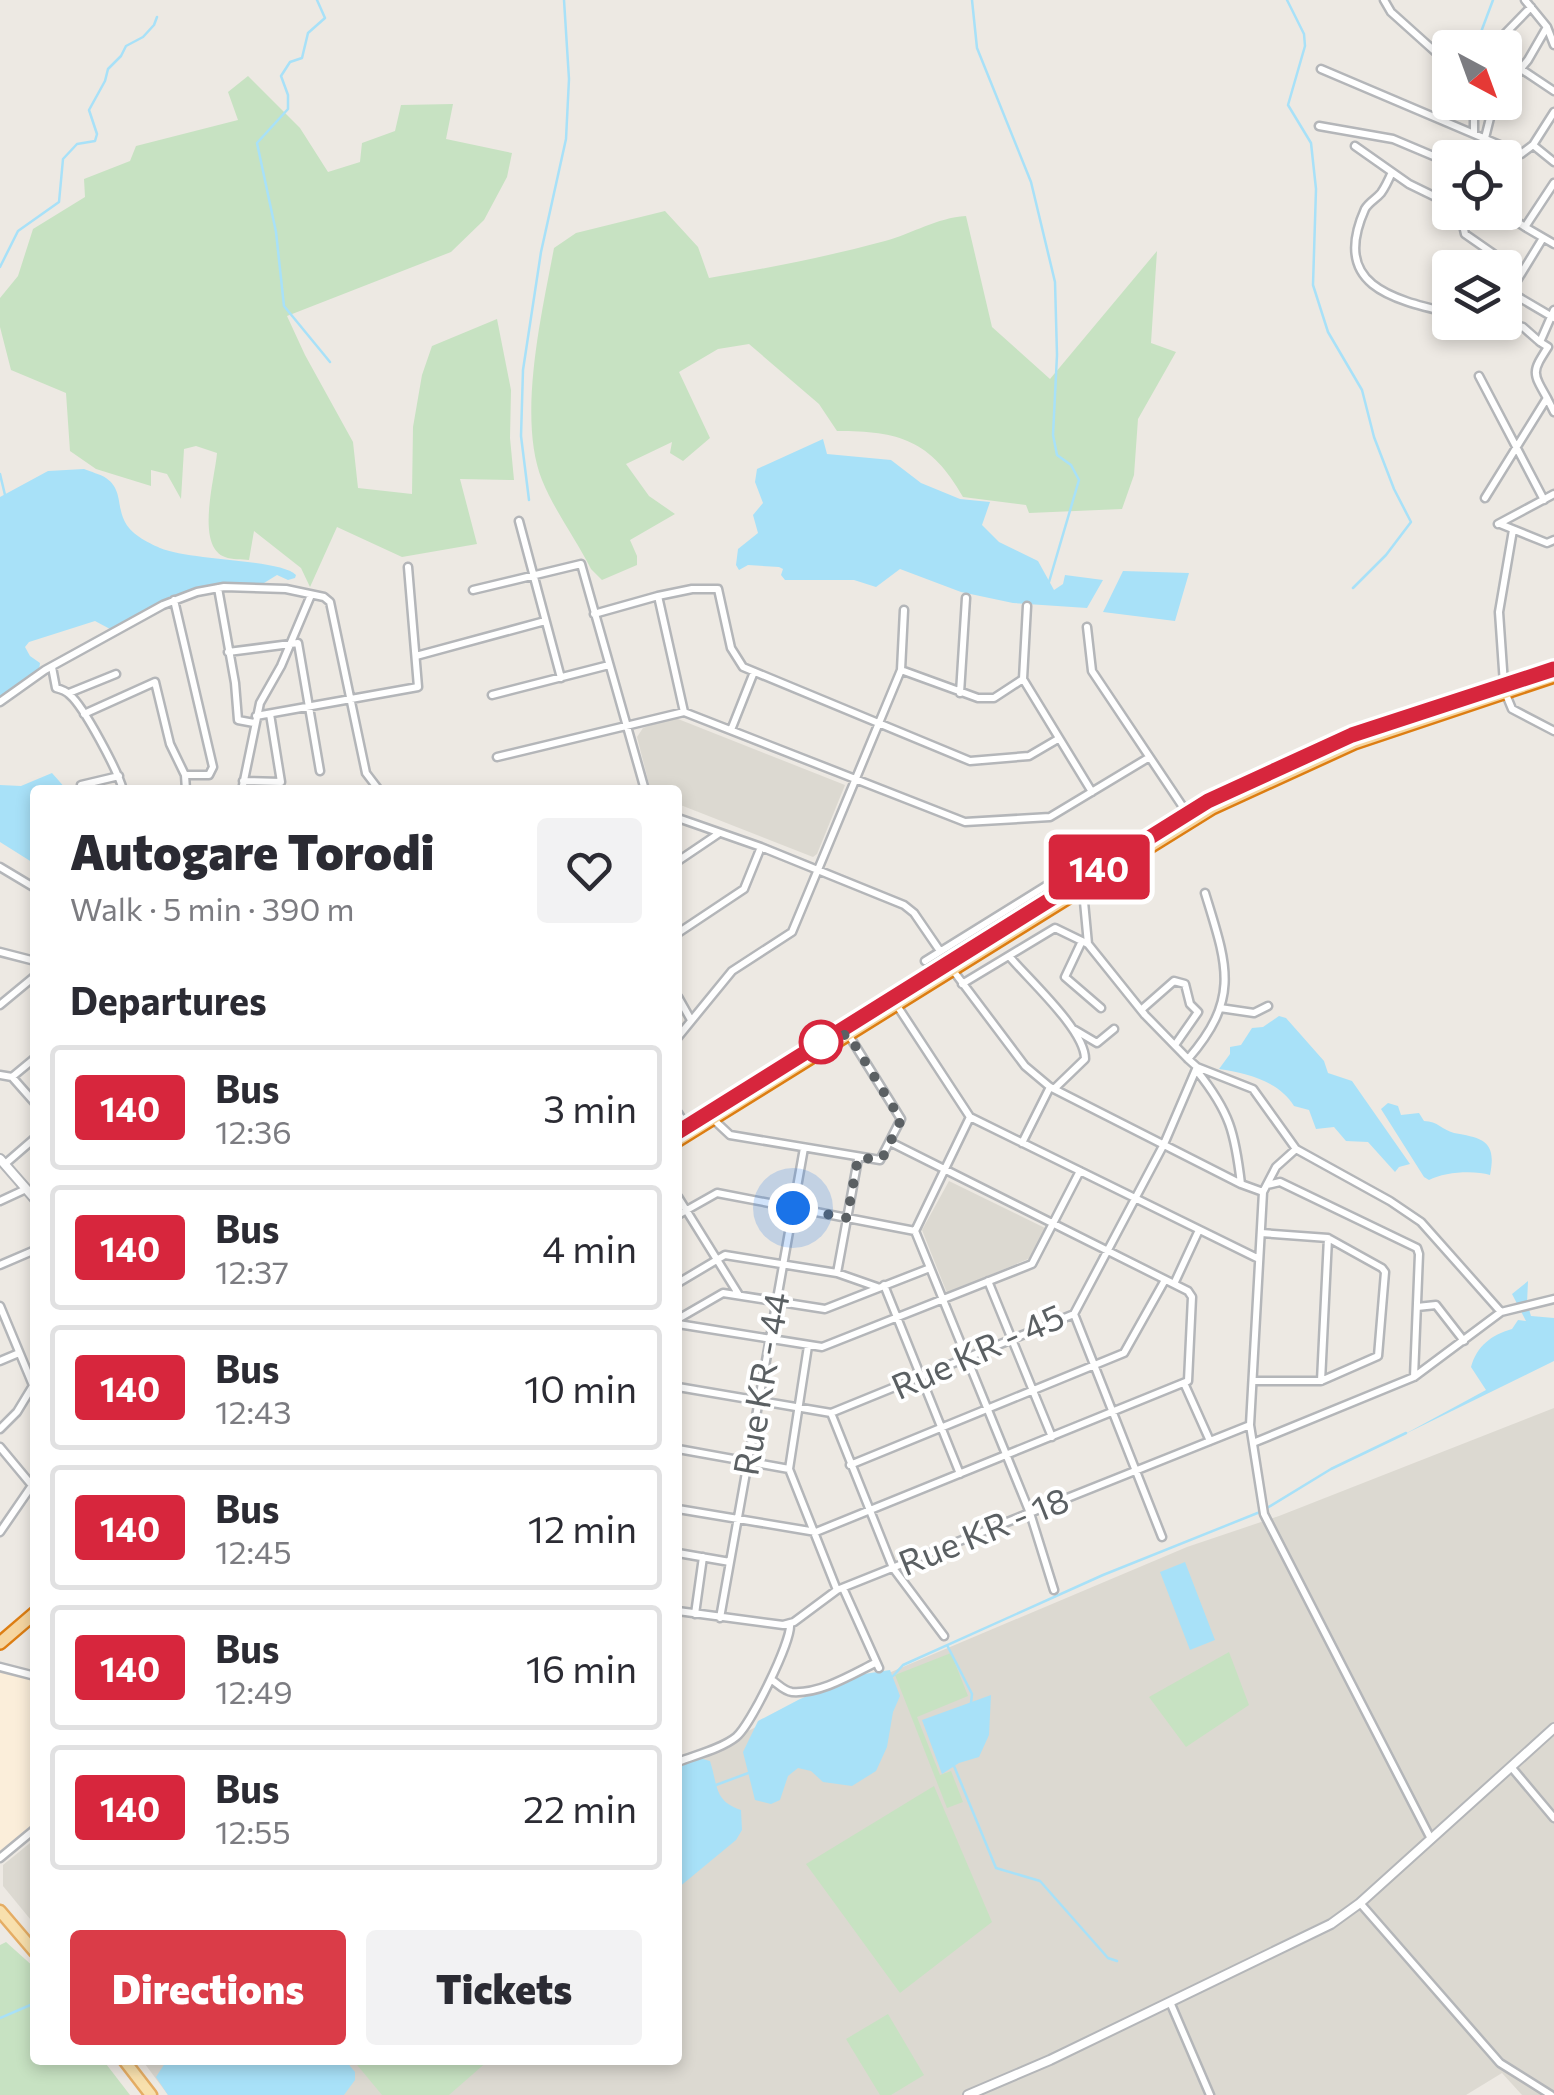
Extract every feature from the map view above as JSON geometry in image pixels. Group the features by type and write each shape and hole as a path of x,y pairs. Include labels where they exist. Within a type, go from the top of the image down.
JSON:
{"highway":[{"path":"682,1138 1187,813 1353,739 1554,672"},
{"path":"682,1129 1063,889 1080,884 1210,804"},
{"path":"0,1646 30,1620"}],"main road":[{"path":"0,1910 30,1945"},
{"path":"128,2065 151,2095"}],"street":[{"path":"1384,0 1432,49"},
{"path":"1525,0 1548,27 1554,44"},
{"path":"1509,30 1531,8"},
{"path":"1548,27 1522,68 1554,91"},
{"path":"1321,69 1521,154 1533,145 1554,112"},
{"path":"1474,120 1474,133"},
{"path":"1484,138 1489,120"},
{"path":"1319,126 1403,142 1432,154"},
{"path":"1533,145 1554,162"},
{"path":"1356,146 1432,194"},
{"path":"1392,172 1380,195 1366,208 1356,240 1358,267 1375,289 1432,307"},
{"path":"1525,227 1554,183"},
{"path":"1522,225 1554,244"},
{"path":"1465,230 1488,250"},
{"path":"1522,271 1543,238"},
{"path":"1522,300 1552,314 1540,342"},
{"path":"1522,326 1551,349 1535,373 1554,412"},
{"path":"1479,376 1544,500"},
{"path":"1485,498 1546,398"},
{"path":"1554,494 1498,524 1547,543 1554,540"},
{"path":"519,520 561,678"},
{"path":"1513,530 1499,612 1505,688 1512,709 1554,731"},
{"path":"474,590 581,564 644,785"},
{"path":"218,588 238,721 255,720 418,687 408,567"},
{"path":"0,702 52,666 174,600 218,588 286,589 312,594 329,600 366,773 375,785"},
{"path":"594,614 692,588 718,589 734,654 740,665 754,672 972,761 1029,756 1058,739"},
{"path":"242,785 255,720 312,594"},
{"path":"658,596 684,712"},
{"path":"960,693 966,598"},
{"path":"174,600 213,767 208,775 185,776"},
{"path":"1027,606 1023,679 1092,792"},
{"path":"682,1032 732,971 790,934 901,670 904,610"},
{"path":"416,656 545,621"},
{"path":"1087,627 1092,671 1187,813"},
{"path":"228,652 299,644 320,772"},
{"path":"52,666 56,688 69,693 84,714 122,785"},
{"path":"492,695 609,666"},
{"path":"901,670 978,698 994,698 1023,679"},
{"path":"732,730 754,672"},
{"path":"69,693 116,674"},
{"path":"84,714 155,682 173,755 186,785"},
{"path":"497,757 684,712 958,822 1050,817 1148,758"},
{"path":"250,785 282,781 270,714"},
{"path":"81,784 119,776"},
{"path":"682,819 904,906 914,913 940,951"},
{"path":"682,858 719,833"},
{"path":"682,930 746,886 761,848"},
{"path":"0,867 30,885"},
{"path":"925,960 1056,879 1063,889"},
{"path":"1080,884 1085,942 1065,977 1101,1008"},
{"path":"1188,1060 1209,1035 1226,977 1206,893"},
{"path":"962,984 1058,928 1085,942 1140,1010 1197,1068 1217,1097 1234,1130 1240,1184"},
{"path":"0,952 30,959"},
{"path":"1008,956 1074,1030 1086,1058 1052,1088 1022,1143"},
{"path":"951,968 1025,1066 1052,1088 1240,1184 1265,1188 1280,1182 1417,1248 1414,1377"},
{"path":"0,1006 30,980"},
{"path":"1140,1010 1174,982 1185,984 1190,1004 1198,1012 1175,1045"},
{"path":"896,1003 970,1118 1259,1259"},
{"path":"682,1004 692,1020"},
{"path":"1220,1008 1257,1012 1268,1006"},
{"path":"1074,1030 1097,1042 1114,1029"},
{"path":"713,1119 730,1135 880,1160 900,1116 848,1034"},
{"path":"12,1078 30,1062"},
{"path":"1197,1068 1253,1089 1296,1149 1412,1215 1501,1312"},
{"name":"Rue KR - 45","path":"682,1388 831,1413 1074,1314 1164,1144 1197,1068"},
{"path":"0,1074 12,1078 30,1098"},
{"path":"970,1118 915,1231 1030,1513 1054,1590"},
{"path":"30,1142 2,1162 30,1193"},
{"path":"682,1510 816,1532 1188,1382 1192,1297 1188,1291 890,1142"},
{"name":"Rue KR - 44","path":"720,1618 804,1148"},
{"path":"1296,1149 1276,1167 1265,1188 1260,1233 1250,1425 1264,1514 1432,1839"},
{"path":"838,1274 858,1158"},
{"path":"682,1323 825,1346 1034,1263 1080,1171"},
{"path":"0,1200 26,1189"},
{"path":"682,1213 717,1194 915,1231"},
{"path":"682,1204 739,1296"},
{"path":"1174,1284 1200,1230"},
{"path":"1253,1381 1321,1381 1380,1355 1385,1272 1328,1238 1260,1233"},
{"path":"1321,1381 1328,1238"},
{"path":"0,1265 30,1252"},
{"path":"682,1280 725,1255 838,1274 881,1286 960,1474"},
{"path":"682,1319 720,1294 825,1310 930,1268"},
{"path":"850,1465 1127,1352 1165,1280"},
{"path":"988,1281 1052,1437"},
{"path":"1253,1444 1414,1377 1501,1312 1554,1300"},
{"path":"1417,1307 1436,1305 1464,1341"},
{"path":"0,1306 30,1377"},
{"path":"1074,1314 1162,1538"},
{"path":"772,1680 786,1691 795,1692 877,1666 789,1468 808,1346"},
{"path":"0,1361 19,1353"},
{"path":"1184,1383 1210,1441"},
{"path":"0,1429 30,1392"},
{"path":"831,1413 892,1568 944,1636"},
{"name":"Rue KR - 18","path":"790,1624 840,1589 1250,1425"},
{"path":"0,1447 30,1481"},
{"path":"682,1450 789,1468"},
{"path":"0,1532 30,1491"},
{"path":"682,1554 730,1562"},
{"path":"695,1614 704,1557"},
{"path":"682,1611 764,1625 790,1624 790,1634 772,1680 738,1736 682,1760"},
{"path":"0,1668 30,1675"},
{"path":"968,2095 1050,2060 1322,1929 1360,1903 1554,1728"},
{"path":"1512,1768 1554,1818"},
{"path":"0,1858 30,1833"},
{"path":"1360,1903 1500,2062 1551,2095"},
{"path":"1170,2002 1210,2095"}],"shaded area":[{"path":"673,717 845,785 817,854 813,857 682,806 682,785 649,785 637,737 643,728"},
{"path":"949,1181 1047,1229 1033,1257 947,1293 922,1230"},
{"path":"1554,1408 1554,2095 1522,2095 1502,2073 1466,2095 168,2095 146,2065 682,2065 682,1764 770,1720 1187,1547 1279,1516"},
{"path":"0,1670 30,1676 30,1829 0,1855"},
{"path":"30,1843 30,1919 3,1886 3,1865"}],"green space":[{"path":"248,76 300,128 328,172 360,162 362,143 395,131 401,105 453,104 446,139 512,153 507,177 484,220 451,252 287,316 353,442 358,488 412,494 413,427 422,375 432,346 497,319 511,390 514,480 460,479 477,544 402,557 337,527 310,587 301,568 254,531 249,560 225,557 216,550 209,526 217,453 196,446 184,449 181,499 167,474 151,470 151,486 96,469 70,451 66,393 11,370 0,327 0,298 18,276 33,229 85,197 84,179 130,161 136,146 238,120 228,92"},
{"path":"665,211 698,247 709,278 841,252 966,216 992,327 1050,379 1157,251 1151,343 1176,352 1138,419 1134,475 1122,509 1029,513 1026,505 963,497 939,463 911,443 878,433 837,431 819,404 749,344 718,349 679,372 710,438 683,461 670,453 672,442 626,464 649,496 675,514 630,540 637,565 602,580 591,569 553,502 535,455 532,396 544,303 554,248 576,233"},
{"path":"1229,1652 1249,1705 1186,1747 1149,1697"},
{"path":"951,1653 968,1696 917,1717 940,1775 951,1771 963,1802 947,1808 895,1675"},
{"path":"934,1786 992,1922 900,1993 806,1864"},
{"path":"6,1942 30,1964 30,2065 107,2065 130,2095 0,2095 0,1945"},
{"path":"888,2014 924,2075 891,2095 880,2095 846,2039"},
{"path":"357,2065 483,2065 449,2095 382,2095"}],"water":[{"path":"823,439 827,454 891,460 921,483 960,499 990,502 982,525 999,542 1038,561 1054,590 1063,584 1065,575 1103,580 1087,608 1013,603 961,592 900,569 876,587 854,580 785,580 779,567 748,565 739,570 738,549 758,533 753,515 763,503 755,482 757,469"},
{"path":"84,469 111,482 127,525 150,543 174,552 272,566 287,570 295,578 288,580 277,575 264,583 186,592 110,629 95,621 29,642 25,647 40,663 39,671 0,700 0,497 48,471"},
{"path":"1123,571 1189,573 1175,621 1103,612"},
{"path":"52,773 63,785 30,785 30,861 0,842 0,785 21,786"},
{"path":"1279,1016 1286,1018 1324,1061 1328,1073 1352,1081 1410,1164 1395,1172 1368,1142 1346,1141 1334,1127 1316,1129 1309,1110 1294,1106 1271,1084 1219,1069 1230,1054 1230,1047 1241,1045 1252,1028 1263,1027"},
{"path":"1388,1103 1398,1106 1401,1115 1419,1113 1424,1121 1486,1143 1491,1155 1490,1175 1468,1172 1429,1180 1424,1177 1381,1109"},
{"path":"1528,1281 1531,1316 1554,1318 1554,1361 1403,1435 1486,1390 1471,1367 1481,1347 1491,1338 1512,1329 1518,1320 1526,1321 1512,1294"},
{"path":"1185,1562 1215,1640 1190,1650 1160,1572"},
{"path":"890,1670 900,1696 887,1747 876,1771 852,1786 823,1782 811,1771 798,1768 788,1776 780,1800 771,1804 755,1800 743,1752 758,1721 800,1699 864,1674"},
{"path":"991,1695 989,1735 979,1757 942,1774 922,1720"},
{"path":"699,1758 710,1761 721,1797 741,1810 742,1830 736,1840 682,1885 682,1766"},
{"path":"164,2065 349,2065 355,2072 355,2080 344,2095 168,2095 156,2077"}],"waterway":[{"path":"317,0 325,18 308,33 302,58 290,62 281,76 288,109 257,143 276,232 284,306 330,362"},
{"path":"529,500 521,436 523,370 541,252 566,139 569,79 564,0"},
{"path":"972,0 977,48 1031,182 1055,282 1053,435 1057,455 1071,465 1079,480 1049,582"},
{"path":"1287,0 1304,34 1305,46 1288,105 1311,143 1316,189 1313,285 1328,332 1362,390 1374,437 1411,522 1386,555 1353,588"},
{"path":"1482,30 1493,0"},
{"path":"0,267 18,231 59,202 63,159 77,144 95,141 97,134 89,110 108,69 126,46 143,37 157,17"},
{"path":"0,474 5,495"},
{"path":"1267,1508 1331,1469 1406,1433"},
{"path":"893,1676 903,1665 1103,1575 1260,1512"},
{"path":"948,1647 972,1694 971,1703"},
{"path":"954,1766 996,1868 1040,1881 1108,1958 1117,1961"},
{"path":"716,1785 751,1772"},
{"path":"0,2018 30,2005"}],"bus line":[{"name":"140","path":"682,1129 1208,801 1352,735 1554,669"}],"route":[{"path":"793,1208 847,1218 858,1158 882,1159 901,1120 848,1034 821,1042"}]}
